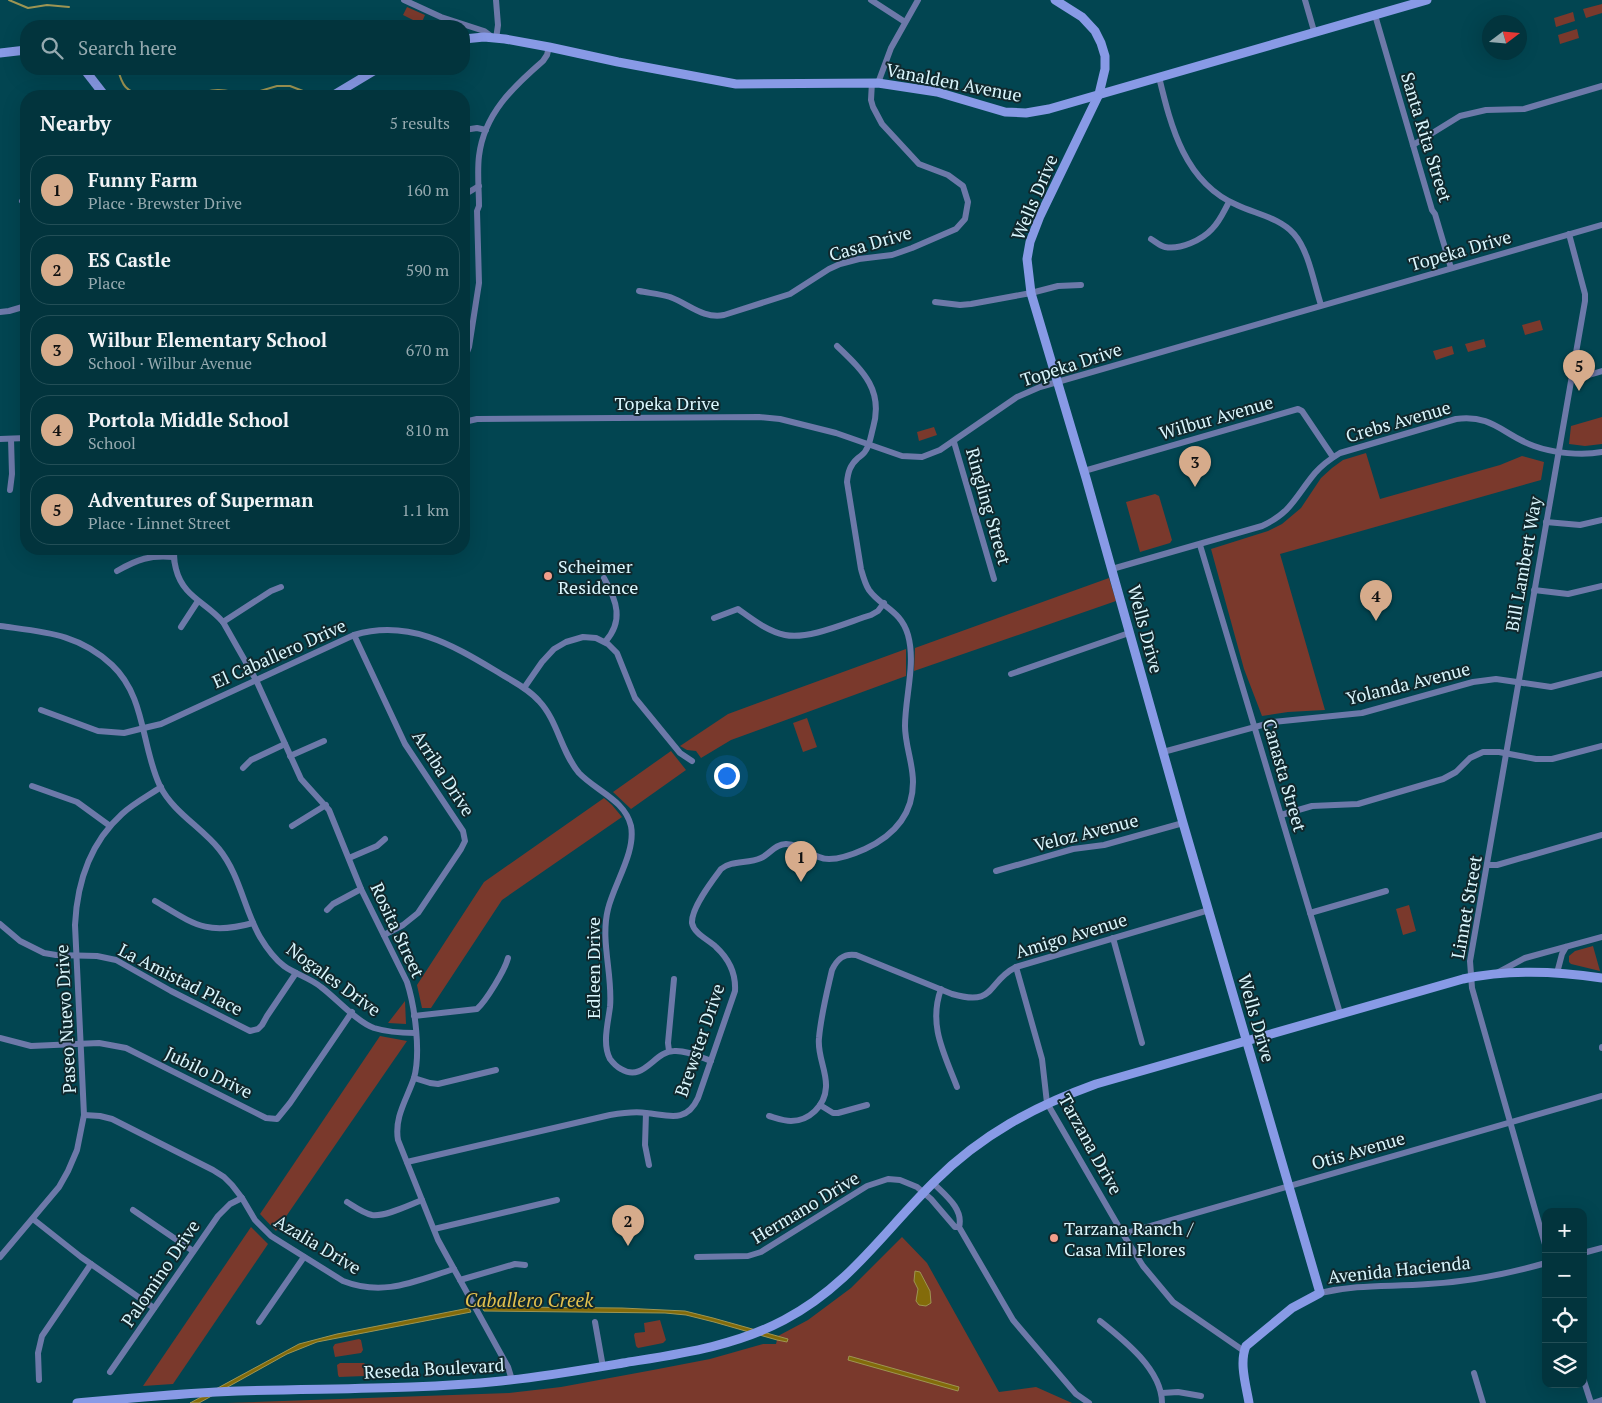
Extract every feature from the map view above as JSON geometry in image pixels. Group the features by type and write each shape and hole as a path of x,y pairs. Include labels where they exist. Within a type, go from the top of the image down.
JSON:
{"main road":[{"name":"Wells Drive","path":"1055,0 1082,17 1095,31 1105,56 1105,70 1099,94 1040,216 1030,242 1027,259 1031,293 1320,1293"},
{"name":"Vanalden Avenue","path":"470,39 494,38 549,47 736,84 875,83 937,92 1006,112 1026,113 1049,109 1427,0"},
{"path":"0,53 20,51"},
{"path":"88,75 100,90"},
{"path":"342,90 367,75"},
{"path":"1470,977 1521,972 1557,973 1602,978"},
{"name":"Reseda Boulevard","path":"77,1403 218,1392 452,1385 512,1380 603,1367 709,1348 758,1333 815,1302 865,1258 924,1192 963,1155 1017,1118 1047,1103 1096,1084 1470,977"},
{"name":"Avenida Hacienda","path":"1244,1351 1246,1346 1276,1320 1292,1308 1320,1293"},
{"path":"1244,1351 1243,1370 1249,1403"}],"street":[{"path":"404,0 450,20"},
{"path":"470,26 484,31 494,38 498,25 496,0"},
{"path":"871,0 905,22"},
{"name":"Casa Drive","path":"639,291 669,297 703,315 715,317 790,294 840,264 859,259 892,255 956,229 965,219 967,212 967,196 963,186 948,175 919,164 882,124 871,100 875,83 891,48 918,0"},
{"path":"1305,0 1314,32"},
{"name":"Santa Rita Street","path":"1375,15 1432,210 1435,214 1451,268"},
{"path":"470,341 479,283 477,211 479,206 479,154 486,130 505,97 542,61 547,55 549,47"},
{"path":"1158,77 1180,147 1189,165 1203,183 1229,202 1283,224 1295,235 1303,248 1321,305"},
{"path":"1413,145 1452,119 1460,116 1486,110 1524,109 1602,86"},
{"path":"470,129 486,130"},
{"path":"470,191 478,186"},
{"path":"1151,239 1163,247 1172,247 1200,239 1220,219 1229,202"},
{"name":"Topeka Drive","path":"470,421 478,419 759,417 802,424 902,456 922,456 940,450 954,442 1017,397 1040,387 1602,225"},
{"path":"1559,451 1585,301 1585,294 1569,234"},
{"path":"935,302 960,305 971,304 1058,286 1081,285"},
{"path":"0,312 9,312 20,308"},
{"name":"Brewster Drive","path":"406,1162 610,1115 646,1112 673,1117 688,1112 695,1106 735,991 734,974 727,958 716,946 695,930 692,923 696,908 721,869 725,865 763,857 779,845 786,844 819,858 845,857 878,843 890,835 899,825 912,797 913,782 905,725 910,677 910,647 908,634 902,622 873,594 865,581 847,482 848,472 852,464 867,450 876,408 871,386 860,367 837,346"},
{"path":"1572,377 1582,377 1602,371"},
{"name":"Wilbur Avenue","path":"1084,471 1298,409 1302,411 1333,457"},
{"name":"Crebs Avenue","path":"1112,569 1200,545 1276,520 1292,505 1313,474 1333,457 1354,448 1456,419 1466,417 1484,420 1535,446 1584,454 1602,452"},
{"path":"0,439 20,438"},
{"path":"10,490 12,474 11,439"},
{"name":"Ringling Street","path":"954,442 994,579"},
{"name":"Bill Lambert Way","path":"1518,683 1559,451"},
{"path":"1546,522 1580,525 1602,520"},
{"name":"Canasta Street","path":"1200,545 1340,1013"},
{"path":"117,571 134,561 155,556 173,557"},
{"name":"Rosita Street","path":"173,557 179,579 188,592 216,614 223,622 256,680 305,785 326,806 361,889 407,982 412,996 416,1058 414,1078 398,1117 396,1130 398,1140 434,1229 508,1367 512,1380"},
{"path":"604,578 616,604 617,616 615,629 605,642"},
{"path":"1534,590 1568,594 1602,586"},
{"path":"223,622 271,591 281,587"},
{"path":"181,627 198,601"},
{"path":"714,618 738,609 772,631 785,635 799,635 822,631 871,615 884,603"},
{"name":"Nogales Drive","path":"0,626 56,634 76,640 112,665 124,680 139,709 152,764 161,788 177,809 212,841 230,865 261,940 284,966 319,985 374,1028 385,1031 415,1033"},
{"name":"El Caballero Drive","path":"41,710 98,731 124,733 160,724 354,635 372,630 390,630 435,638 455,647 524,688"},
{"path":"1011,674 1129,633"},
{"name":"Arriba Drive","path":"354,635 405,744 463,831 465,841 418,913 403,925 384,935"},
{"path":"524,688 542,662 554,649 566,642 584,637 596,638 605,642 617,654 635,698 680,753 692,761"},
{"name":"Yolanda Avenue","path":"1164,752 1286,720 1362,713 1454,686 1484,680 1496,679 1551,687 1602,674"},
{"name":"Linnet Street","path":"1518,683 1470,961 1470,977 1542,1234"},
{"name":"Edleen Drive","path":"524,688 539,700 547,711 572,764 579,773 619,805 627,815 631,826 631,847 611,898 607,916 606,949 610,1005 606,1039 610,1060 624,1071 632,1073 648,1067 669,1052"},
{"path":"290,756 324,741"},
{"path":"243,768 251,760 285,744"},
{"path":"1281,815 1312,806 1358,804 1451,776 1476,755 1489,752 1536,759 1552,759 1602,746"},
{"path":"32,786 77,802 110,826"},
{"name":"Paseo Nuevo Drive","path":"0,1257 59,1187 77,1150 84,1115 75,925 76,901 80,883 88,862 110,826 134,804 161,788"},
{"path":"292,826 326,806"},
{"name":"Veloz Avenue","path":"996,871 1073,849 1104,845 1183,823"},
{"path":"1488,865 1497,865 1602,835"},
{"path":"349,858 377,846 385,839"},
{"path":"327,910 333,904 361,889"},
{"path":"1310,913 1386,891"},
{"path":"155,901 192,923 212,929 240,927 253,923"},
{"name":"Amigo Avenue","path":"820,1105 824,1098 826,1087 818,1039 832,970 840,958 846,955 856,955 941,989 968,998 977,998 986,994 1006,973 1016,967 1209,910"},
{"name":"La Amistad Place","path":"0,924 20,941 34,949 56,955 116,960 171,991 250,1031 258,1029 262,1025 296,973"},
{"path":"1496,973 1524,958 1602,937"},
{"path":"1113,938 1142,1042"},
{"path":"1557,973 1559,961 1566,947"},
{"path":"414,1016 477,1009 506,966 508,958"},
{"name":"Tarzana Drive","path":"1016,967 1042,1059 1047,1103 1123,1234 1143,1266 1173,1302 1244,1351"},
{"path":"674,978 668,1043 669,1052 683,1052 711,1061"},
{"path":"941,989 936,1003 936,1026 942,1049 957,1087"},
{"name":"Jubilo Drive","path":"0,1038 31,1046 81,1043 112,1044 126,1048 266,1118 277,1118 290,1103 352,1012"},
{"path":"414,1078 438,1084 496,1070"},
{"name":"Otis Avenue","path":"1123,1234 1602,1096"},
{"path":"769,1116 788,1121 797,1121 813,1114 820,1105 833,1113 838,1113 867,1105"},
{"path":"646,1112 645,1145 649,1165"},
{"name":"Azalia Drive","path":"84,1115 112,1119 213,1170 232,1184 262,1228 271,1236 343,1281 356,1286 388,1289 454,1269"},
{"name":"Hermano Drive","path":"697,1257 748,1256 761,1252 878,1181 888,1179 900,1180 924,1192"},
{"path":"933,1183 958,1211 959,1227 1013,1320 1076,1394 1089,1403"},
{"path":"924,1192 955,1227 959,1227"},
{"name":"Palomino Drive","path":"110,1372 218,1216 230,1204 242,1198"},
{"path":"347,1202 372,1215 380,1215 422,1200"},
{"path":"434,1229 557,1200"},
{"path":"133,1210 193,1251"},
{"path":"33,1219 91,1264 154,1308"},
{"path":"0,1244 6,1249"},
{"path":"1587,1252 1602,1248"},
{"path":"259,1322 304,1257"},
{"path":"39,1380 38,1352 42,1336 91,1264"},
{"path":"460,1280 515,1264 525,1265"},
{"name":"Avenida Hacienda","path":"1320,1293 1354,1286 1428,1284 1465,1280 1542,1264"},
{"path":"1100,1321 1122,1338 1151,1370 1162,1393 1162,1403"},
{"path":"595,1322 603,1367"},
{"path":"1474,1372 1476,1390 1483,1403"},
{"path":"1587,1388 1592,1403 1602,1400"},
{"path":"1162,1393 1178,1392 1201,1396"}],"shaded area":[{"path":"1602,4 1602,13 1586,18 1583,9"},
{"path":"407,7 425,15 423,20 413,20 403,15"},
{"path":"1573,12 1575,21 1556,27 1554,18"},
{"path":"1577,29 1579,38 1560,44 1558,35"},
{"path":"1540,320 1543,330 1525,335 1522,325"},
{"path":"1484,339 1486,347 1468,352 1465,344"},
{"path":"1452,346 1454,354 1436,360 1433,351"},
{"path":"1602,417 1602,444 1585,446 1569,444 1571,426"},
{"path":"934,427 937,435 919,441 917,432"},
{"path":"1366,453 1380,499 1500,465 1522,456 1544,462 1541,480 1280,554 1325,710 1288,712 1262,716 1244,669 1211,549 1268,531 1282,524 1301,508 1321,478 1332,468 1343,460"},
{"path":"1155,494 1159,496 1172,540 1170,543 1140,552 1126,502"},
{"path":"1109,578 1116,601 914,671 915,648"},
{"path":"906,649 906,676 731,740 701,758 696,751 687,750 680,746 728,714"},
{"path":"807,718 817,747 803,752 793,723"},
{"path":"671,751 686,770 631,809 613,792"},
{"path":"604,798 622,817 502,900 431,1008 422,1008 417,985 484,882"},
{"path":"1409,905 1416,931 1403,935 1396,909"},
{"path":"1593,946 1600,971 1569,962 1569,956 1575,951"},
{"path":"405,1001 406,1024 388,1023"},
{"path":"380,1036 407,1041 276,1231 260,1214"},
{"path":"251,1227 268,1244 173,1384 143,1386"},
{"path":"902,1237 927,1263 999,1392 1036,1387 1072,1403 226,1403 509,1393 561,1387 710,1359 763,1344 776,1344 778,1336 808,1320 851,1288"},
{"path":"915,1271 920,1272 930,1291 931,1303 926,1306 919,1305 916,1301 918,1289 914,1281"},
{"path":"486,1304 508,1307 622,1308 685,1311 788,1339 787,1342 777,1340 686,1315 665,1313 484,1311 482,1307 485,1307"},
{"path":"469,1308 471,1312 317,1342 287,1354 199,1403 190,1403 299,1344 337,1334"},
{"path":"660,1320 666,1340 663,1343 638,1348 636,1346 635,1333 645,1332 644,1323"},
{"path":"361,1340 363,1350 361,1353 335,1357 333,1347 335,1344"},
{"path":"849,1356 959,1387 958,1391 848,1360"},
{"path":"340,1363 364,1363 367,1375 339,1377 337,1365"}],"waterway":[{"path":"9,0 28,8 47,5 69,7"},
{"path":"120,75 123,84 129,90"},
{"path":"263,90 277,86 290,86 300,90"},
{"path":"218,90 224,90"}],"place":[{"name":"Adventures of Superman","path":"1579,391"},
{"name":"Wilbur Elementary School","path":"1195,487"},
{"name":"Scheimer Residence","path":"548,576"},
{"name":"Portola Middle School","path":"1376,621"},
{"name":"Funny Farm","path":"801,882"},
{"name":"Tarzana Ranch / Casa Mil Flores","path":"1054,1238"},
{"name":"ES Castle","path":"628,1246"}],"water label":[{"name":"Caballero Creek","path":"529,1299"}]}
